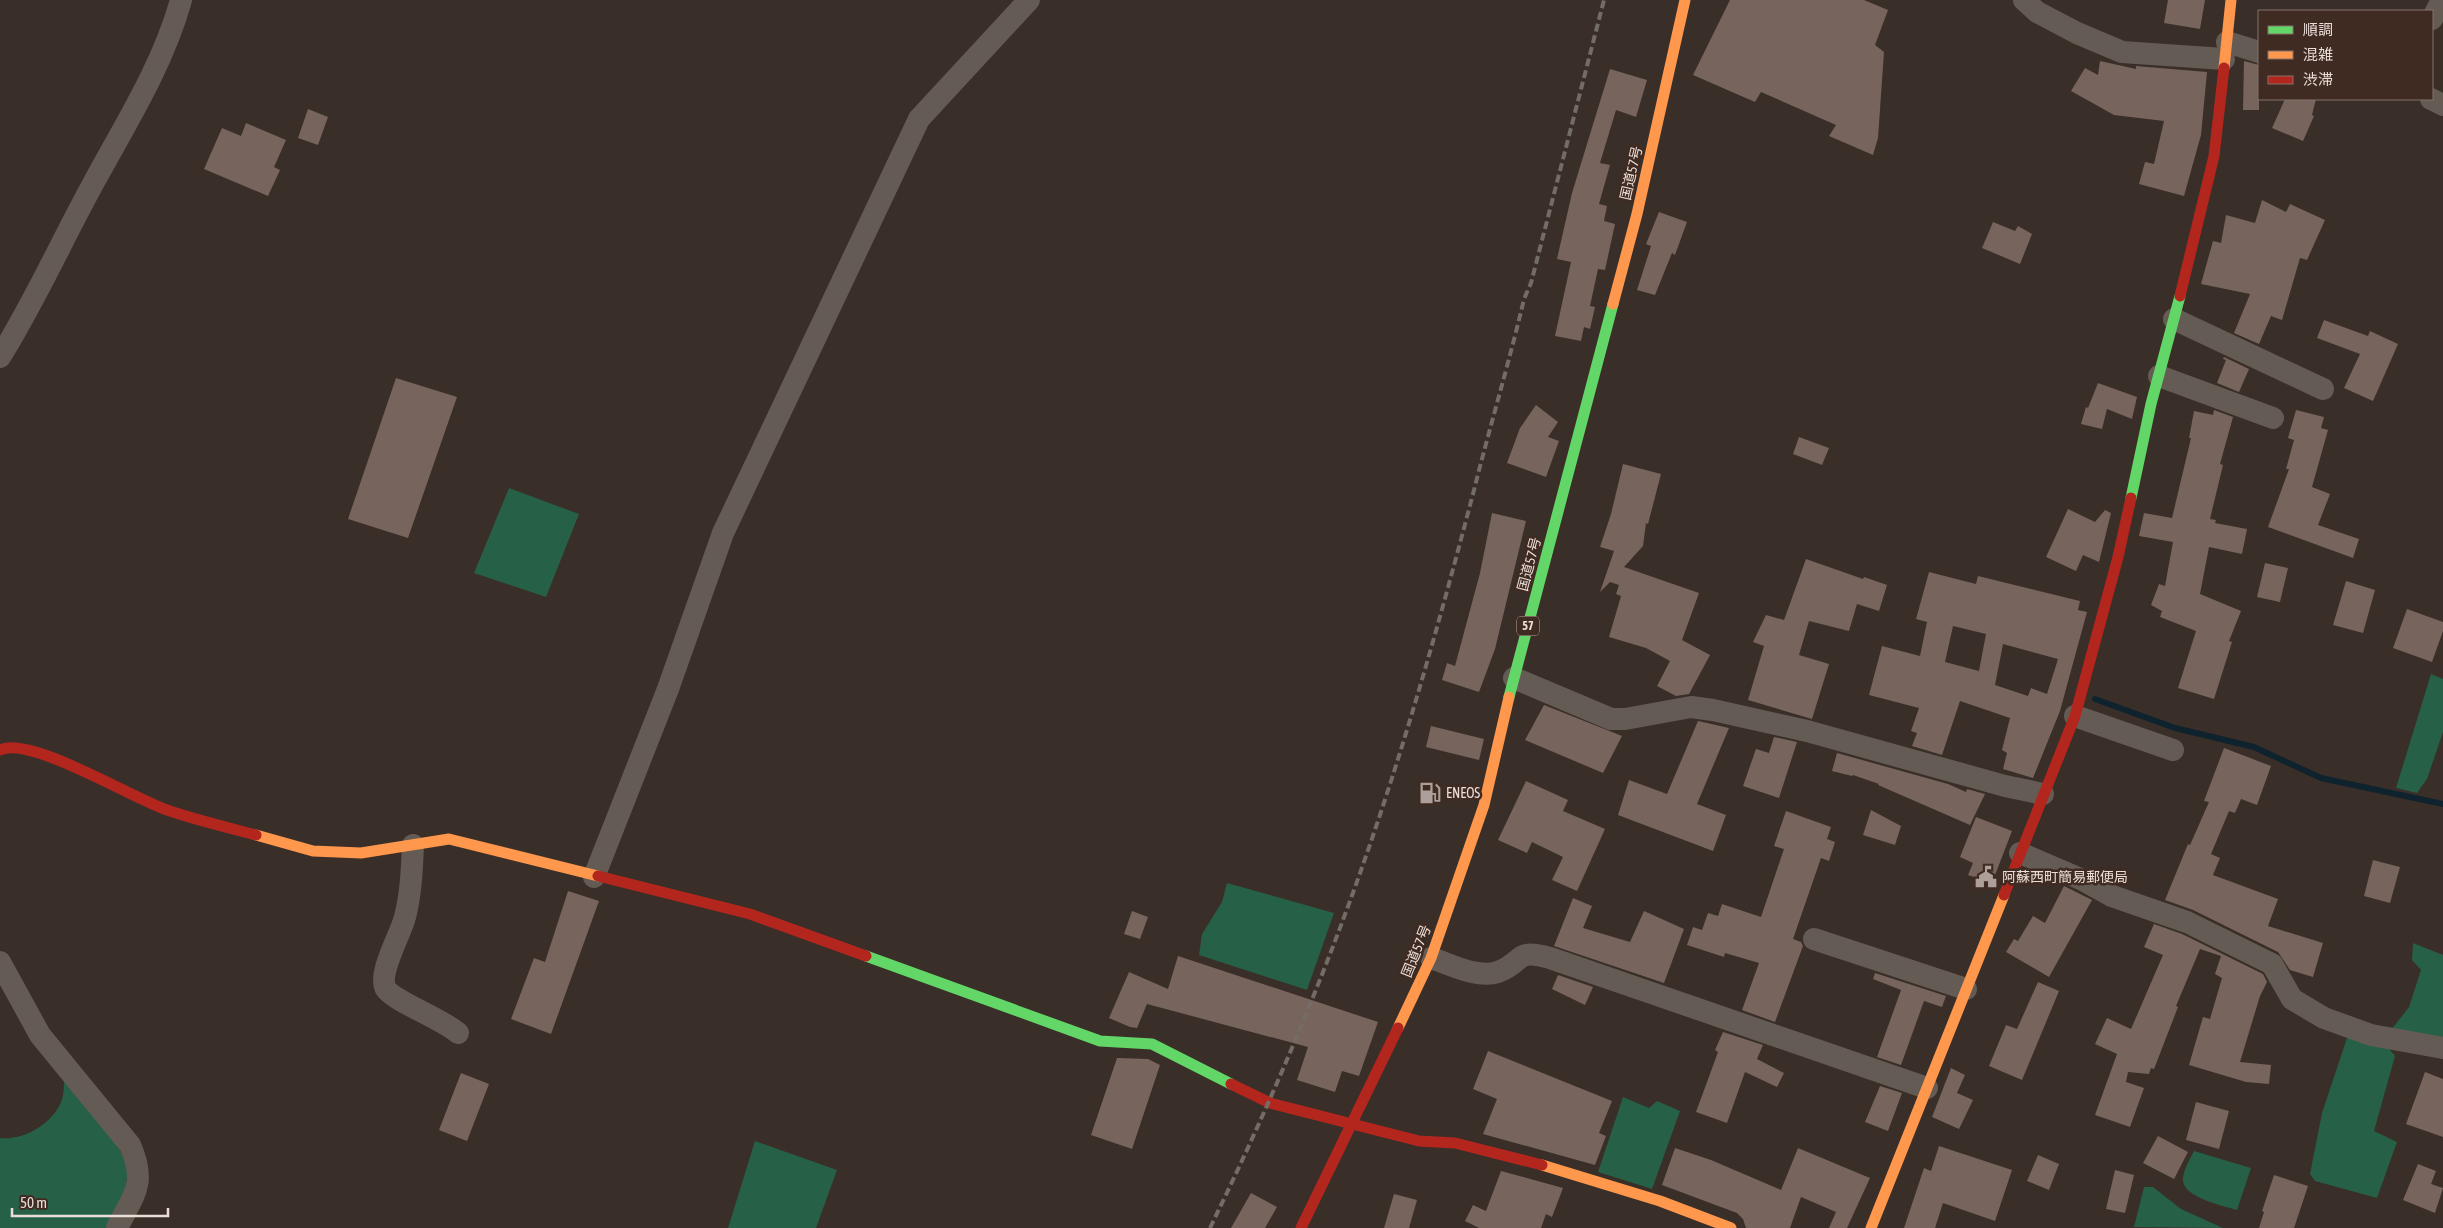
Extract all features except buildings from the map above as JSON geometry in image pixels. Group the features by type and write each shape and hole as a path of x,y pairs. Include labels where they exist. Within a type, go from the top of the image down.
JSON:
{"main road":[{"name":"国道57号","path":"1301,1228 1354,1123 1431,958 1484,805 1514,678 1637,214 1686,0"},
{"path":"1872,1228 2043,794 2050,785 2075,716 2118,557 2159,376 2214,156 2231,0"},
{"path":"0,750 8,746 34,750 166,810 313,851 362,853 449,839 594,877 750,914 1100,1041 1152,1044 1270,1104 1354,1123 1419,1141 1455,1143 1544,1165 1660,1202 1731,1228"}],"street":[{"path":"0,357 16,332 94,182 138,104 175,22 181,0"},
{"path":"594,877 668,689 723,533 919,119 1029,0"},
{"path":"2024,0 2037,12 2077,33 2122,52 2258,52"},
{"path":"2433,17 2442,0"},
{"path":"2174,319 2323,389"},
{"path":"2159,376 2273,418"},
{"path":"1514,678 1611,720 1690,707 1713,710 1807,731 2005,786 2043,794"},
{"path":"2075,716 2173,750"},
{"path":"413,845 406,917 384,976 386,989 396,997 448,1024 458,1033"},
{"path":"2020,853 2083,880 2112,896 2188,922 2272,964 2292,999 2324,1018 2371,1035 2443,1048"},
{"path":"1814,939 1966,988"},
{"path":"1431,958 1480,974 1498,972 1523,955 1533,954 1927,1088"},
{"path":"0,962 40,1035 130,1146 138,1164 138,1186 117,1228"}],"green space":[{"path":"509,488 579,514 546,597 474,573"},
{"path":"2431,674 2443,679 2443,732 2427,779 2417,793 2396,788"},
{"path":"1227,883 1334,913 1307,990 1199,955 1202,934 1222,902"},
{"path":"2413,943 2443,955 2443,1041 2391,1030 2409,1007 2421,970 2412,960"},
{"path":"2348,1035 2387,1046 2395,1056 2374,1131 2397,1142 2377,1198 2315,1181 2310,1174 2322,1113"},
{"path":"64,1078 104,1125 122,1153 127,1178 119,1203 107,1228 0,1228 0,1138 18,1137 44,1124 57,1110 62,1099"},
{"path":"1623,1097 1649,1108 1657,1101 1680,1111 1652,1189 1598,1172"},
{"path":"755,1141 837,1170 816,1228 728,1228"},
{"path":"2194,1151 2251,1168 2237,1210 2198,1197 2185,1187 2183,1181 2184,1174"},
{"path":"2144,1187 2153,1187 2181,1209 2223,1228 2134,1227"}],"waterway":[{"path":"2095,699 2175,728 2254,747 2321,778 2443,804"}],"railway":[{"path":"1210,1228 1248,1148 1301,1025 1350,901 1385,800 1446,594 1524,299 1531,283 1604,0"}],"traffic: fast":[{"path":"2131,498 2151,404 2180,296"},
{"path":"1509,697 1613,304"},
{"path":"866,956 1100,1041 1152,1044 1231,1084"}],"traffic: slow":[{"path":"1613,304 1637,214 1685,0"},
{"path":"2224,68 2231,0"},
{"path":"1398,1028 1431,958 1484,805 1509,697"},
{"path":"256,835 313,851 361,853 449,839 598,876"},
{"path":"1871,1228 2004,895"},
{"path":"1542,1165 1660,1201 1731,1228"}],"traffic: jam":[{"path":"2180,296 2214,156 2224,68"},
{"path":"2004,895 2075,716 2118,557 2131,498"},
{"path":"0,750 14,748 33,751 81,770 167,810 256,835"},
{"path":"598,876 750,914 866,956"},
{"path":"1301,1228 1398,1028"},
{"path":"1231,1084 1270,1103 1419,1141 1455,1143 1542,1165"}],"place":[{"name":"ENEOS","path":"1430,793"},
{"name":"阿蘇西町簡易郵便局","path":"1986,877"}]}
